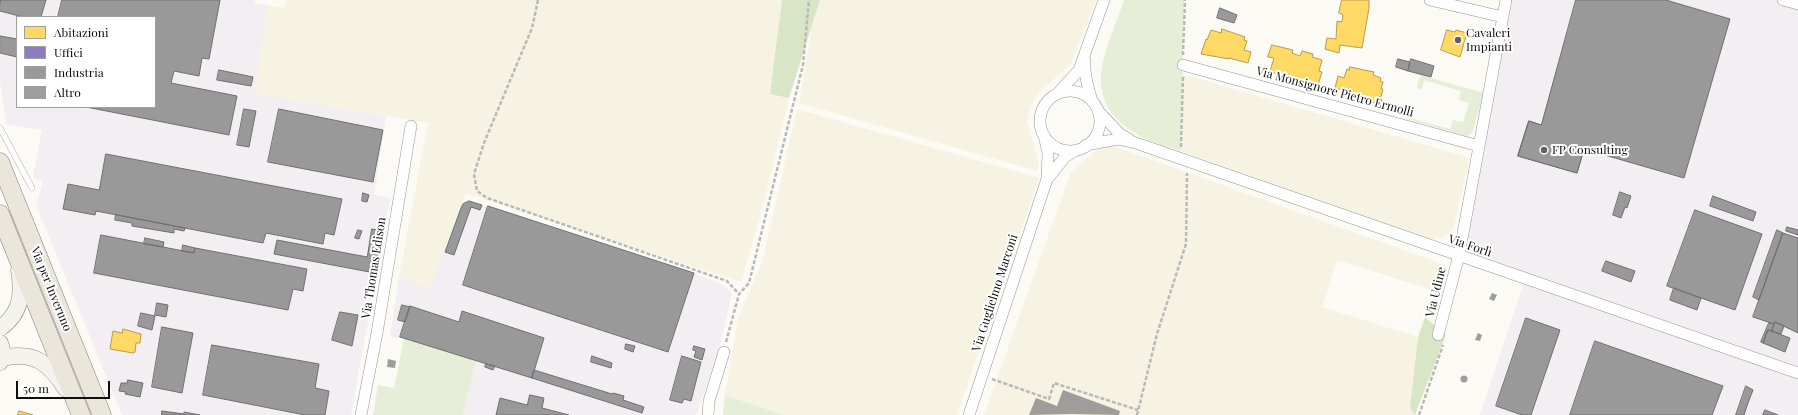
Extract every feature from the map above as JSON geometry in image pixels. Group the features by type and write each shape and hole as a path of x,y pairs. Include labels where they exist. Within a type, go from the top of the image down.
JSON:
{"main road":[{"name":"Via per Inveruno","path":"0,162 102,415"},
{"name":"Via per Inveruno","path":"0,214 79,411"}],"street":[{"path":"1057,94 1079,70 1104,0"},
{"path":"1430,0 1503,17"},
{"name":"Via Udine","path":"1438,335 1459,256 1506,0"},
{"path":"1783,0 1798,4"},
{"path":"1085,55 1084,70 1100,120 1094,138 1082,147 1067,150 1058,148 1050,143 1044,135 1040,126 1040,116 1043,107 1049,99 1057,94 1066,91 1076,92 1085,95 1095,106"},
{"name":"Via Monsignore Pietro Ermolli","path":"1183,65 1479,146"},
{"name":"Via Forlì","path":"1095,106 1120,134 1133,142"},
{"name":"Via Thomas Edison","path":"361,415 377,333 411,126"},
{"name":"Via Guglielmo Marconi","path":"969,415 1047,179 1048,152 1044,135"},
{"name":"Via Forlì","path":"1082,147 1118,139 1133,142 1798,374"},
{"name":"Via Guglielmo Marconi","path":"1047,179 1065,157 1082,147"},
{"path":"0,328 9,322 16,312 22,288 16,255"},
{"path":"708,415 709,401 724,352"},
{"path":"1,354 29,356 41,361 57,376 79,411"}],"lane":[{"path":"0,128 32,188"}],"path":[{"path":"538,0 532,28 484,143 474,174 477,191 487,198 727,281 739,294"},
{"path":"724,352 739,294 749,283 803,66 809,0"},
{"path":"1137,415 1157,334 1186,244 1188,168 1181,151 1185,0"},
{"path":"1419,415 1444,341 1438,335"},
{"path":"982,376 1049,399 1054,383 1138,410"}],"shaded area":[{"path":"0,0 255,0 255,4 268,5 255,93 386,116 374,195 390,198 351,415 122,415 36,205 43,182 33,177 42,130 6,124 0,81"},
{"path":"286,0 782,0 770,94 789,98 763,207 741,282 466,193 430,289 399,277 428,123 254,93 268,5 284,8"},
{"path":"820,0 1096,0 1071,63 1038,94 1031,106 1027,121 1039,165 1037,171 799,103 814,14"},
{"path":"1511,0 1798,0 1798,415 1480,415 1524,282 1462,261"},
{"path":"1182,74 1467,157 1468,165 1454,226 1450,233 1444,237 1430,240 1181,151"},
{"path":"797,109 1039,178 957,415 784,415 725,395 738,318 762,263"},
{"path":"1105,143 1442,264 1433,290 1337,260 1322,307 1418,337 1410,408 1415,415 984,415 1071,172"},
{"path":"469,201 694,273 723,285 732,293 719,351 696,415 463,415 476,360 404,338 390,337 399,277 430,288 461,208 463,204"}],"green space":[{"path":"782,0 820,0 789,98 770,94"},
{"path":"1124,0 1184,0 1181,151 1151,141 1135,133 1117,119 1106,104 1102,89 1101,72 1110,37"},
{"path":"1420,75 1484,93 1472,133 1467,136 1406,119 1409,107 1412,108 1410,118 1450,129 1453,120 1463,122 1469,103 1459,100 1461,91 1424,80 1422,90 1417,88"},
{"path":"1425,317 1446,335 1415,415 1410,408 1418,337"},
{"path":"404,338 476,360 463,415 373,415 378,385 394,388"},
{"path":"725,395 784,415 723,415"}],"building: Abitazioni":[{"path":"1342,0 1369,0 1369,8 1362,48 1340,45 1339,53 1325,49 1327,38 1336,39 1337,21 1342,22 1343,15 1339,13"},
{"path":"1222,29 1245,37 1244,40 1247,41 1244,50 1251,52 1248,63 1229,58 1201,54 1211,30 1221,33"},
{"path":"1447,30 1455,32 1456,30 1467,33 1460,57 1441,50"},
{"path":"1272,45 1293,50 1292,53 1300,56 1302,51 1313,54 1312,57 1322,60 1319,71 1322,72 1318,85 1288,77 1289,74 1286,73 1285,77 1270,71 1274,58 1268,57"},
{"path":"1350,67 1374,72 1373,75 1381,78 1380,81 1383,82 1381,89 1383,89 1379,104 1335,88 1338,76 1344,78 1347,69 1349,70"},
{"path":"123,329 141,334 140,343 136,343 135,352 133,353 110,349 113,331 122,333"},
{"path":"19,411 33,415 18,415"}],"building: Uffici":[{"path":"1529,121 1541,125 1538,138 1584,149 1577,173 1518,156"}],"building: Industria":[{"path":"1,0 46,0 41,16 19,16 0,11"},
{"path":"62,0 220,0 209,59 202,58 199,76 174,71 171,83 237,96 229,135 91,108 156,108 156,16 58,16"},
{"path":"1576,0 1666,0 1730,19 1684,178 1584,149 1577,173 1518,156 1529,121 1541,125"},
{"path":"1220,8 1237,15 1234,23 1217,18"},
{"path":"0,36 16,39 16,57 0,53"},
{"path":"1398,59 1410,62 1408,71 1396,67"},
{"path":"1411,59 1434,66 1431,77 1408,71"},
{"path":"219,70 253,77 251,86 217,80"},
{"path":"244,109 256,111 249,147 237,145"},
{"path":"279,109 383,130 373,182 268,162"},
{"path":"106,154 342,199 334,235 325,233 323,244 266,233 263,243 96,211 95,215 63,209 68,184 99,190"},
{"path":"1620,192 1631,196 1627,208 1625,207 1621,218 1613,215"},
{"path":"363,193 369,195 367,202 362,201"},
{"path":"1713,196 1756,212 1753,221 1710,206"},
{"path":"469,201 482,205 480,210 471,207 454,255 445,252 461,208 463,204"},
{"path":"488,206 694,273 668,352 463,285"},
{"path":"1695,210 1762,234 1735,310 1667,286"},
{"path":"116,215 185,228 184,231 174,229 174,233 132,226 132,223 115,220"},
{"path":"1787,227 1798,230 1798,235 1786,231"},
{"path":"372,229 383,231 375,273 274,254 277,240 367,257"},
{"path":"358,230 362,231 359,239 355,238"},
{"path":"1777,230 1783,233 1759,300 1753,297"},
{"path":"1783,233 1798,238 1798,333 1775,322 1774,324 1753,317"},
{"path":"101,235 194,253 195,248 307,269 303,291 293,289 288,310 94,273"},
{"path":"145,238 164,242 163,247 144,244"},
{"path":"183,245 195,248 194,253 182,251"},
{"path":"1606,261 1635,271 1631,282 1602,271"},
{"path":"1674,288 1701,298 1697,310 1670,300"},
{"path":"157,303 168,305 166,317 155,315"},
{"path":"402,305 410,307 405,322 398,320"},
{"path":"410,306 459,322 462,311 544,338 532,378 400,337"},
{"path":"340,312 358,315 352,346 332,340"},
{"path":"141,313 155,316 152,330 138,326"},
{"path":"1526,318 1560,330 1531,415 1522,415 1496,406"},
{"path":"1775,322 1784,326 1781,334 1772,331"},
{"path":"1769,323 1774,324 1772,331 1768,330 1763,343 1761,342"},
{"path":"162,327 193,333 182,393 152,387"},
{"path":"1768,330 1790,338 1785,352 1763,343"},
{"path":"1595,341 1723,386 1712,415 1570,415"},
{"path":"626,344 635,346 633,352 625,349"},
{"path":"212,345 319,364 315,388 329,391 325,415 305,415 203,395"},
{"path":"694,346 705,349 702,360 694,357 696,351 693,350"},
{"path":"592,356 612,363 611,368 591,362"},
{"path":"682,356 701,362 691,401 684,399 682,403 670,400"},
{"path":"486,364 495,366 493,370 485,367"},
{"path":"534,370 612,394 624,396 623,400 644,407 642,413 532,378"},
{"path":"128,380 143,383 140,397 125,394 126,392 119,391 121,383 127,383"},
{"path":"1746,386 1753,390 1744,415 1736,415"},
{"path":"530,395 544,398 542,408 569,415 496,415 500,398 527,405"},
{"path":"1765,410 1778,415 1763,415"},
{"path":"162,411 184,414 184,412 200,415 162,415"}],"building: Altro":[{"path":"1492,293 1497,295 1494,301 1489,299"},
{"path":"1478,333 1482,335 1480,341 1475,340"},
{"path":"388,359 396,361 395,368 387,367"},
{"path":"1464,376 1467,379 1464,382 1461,379"},
{"path":"1063,390 1120,411 1119,415 1029,415 1036,398 1057,406"}],"place":[{"name":"Cavaleri Impianti","path":"1458,40"},
{"name":"FP Consulting","path":"1544,150"}]}
